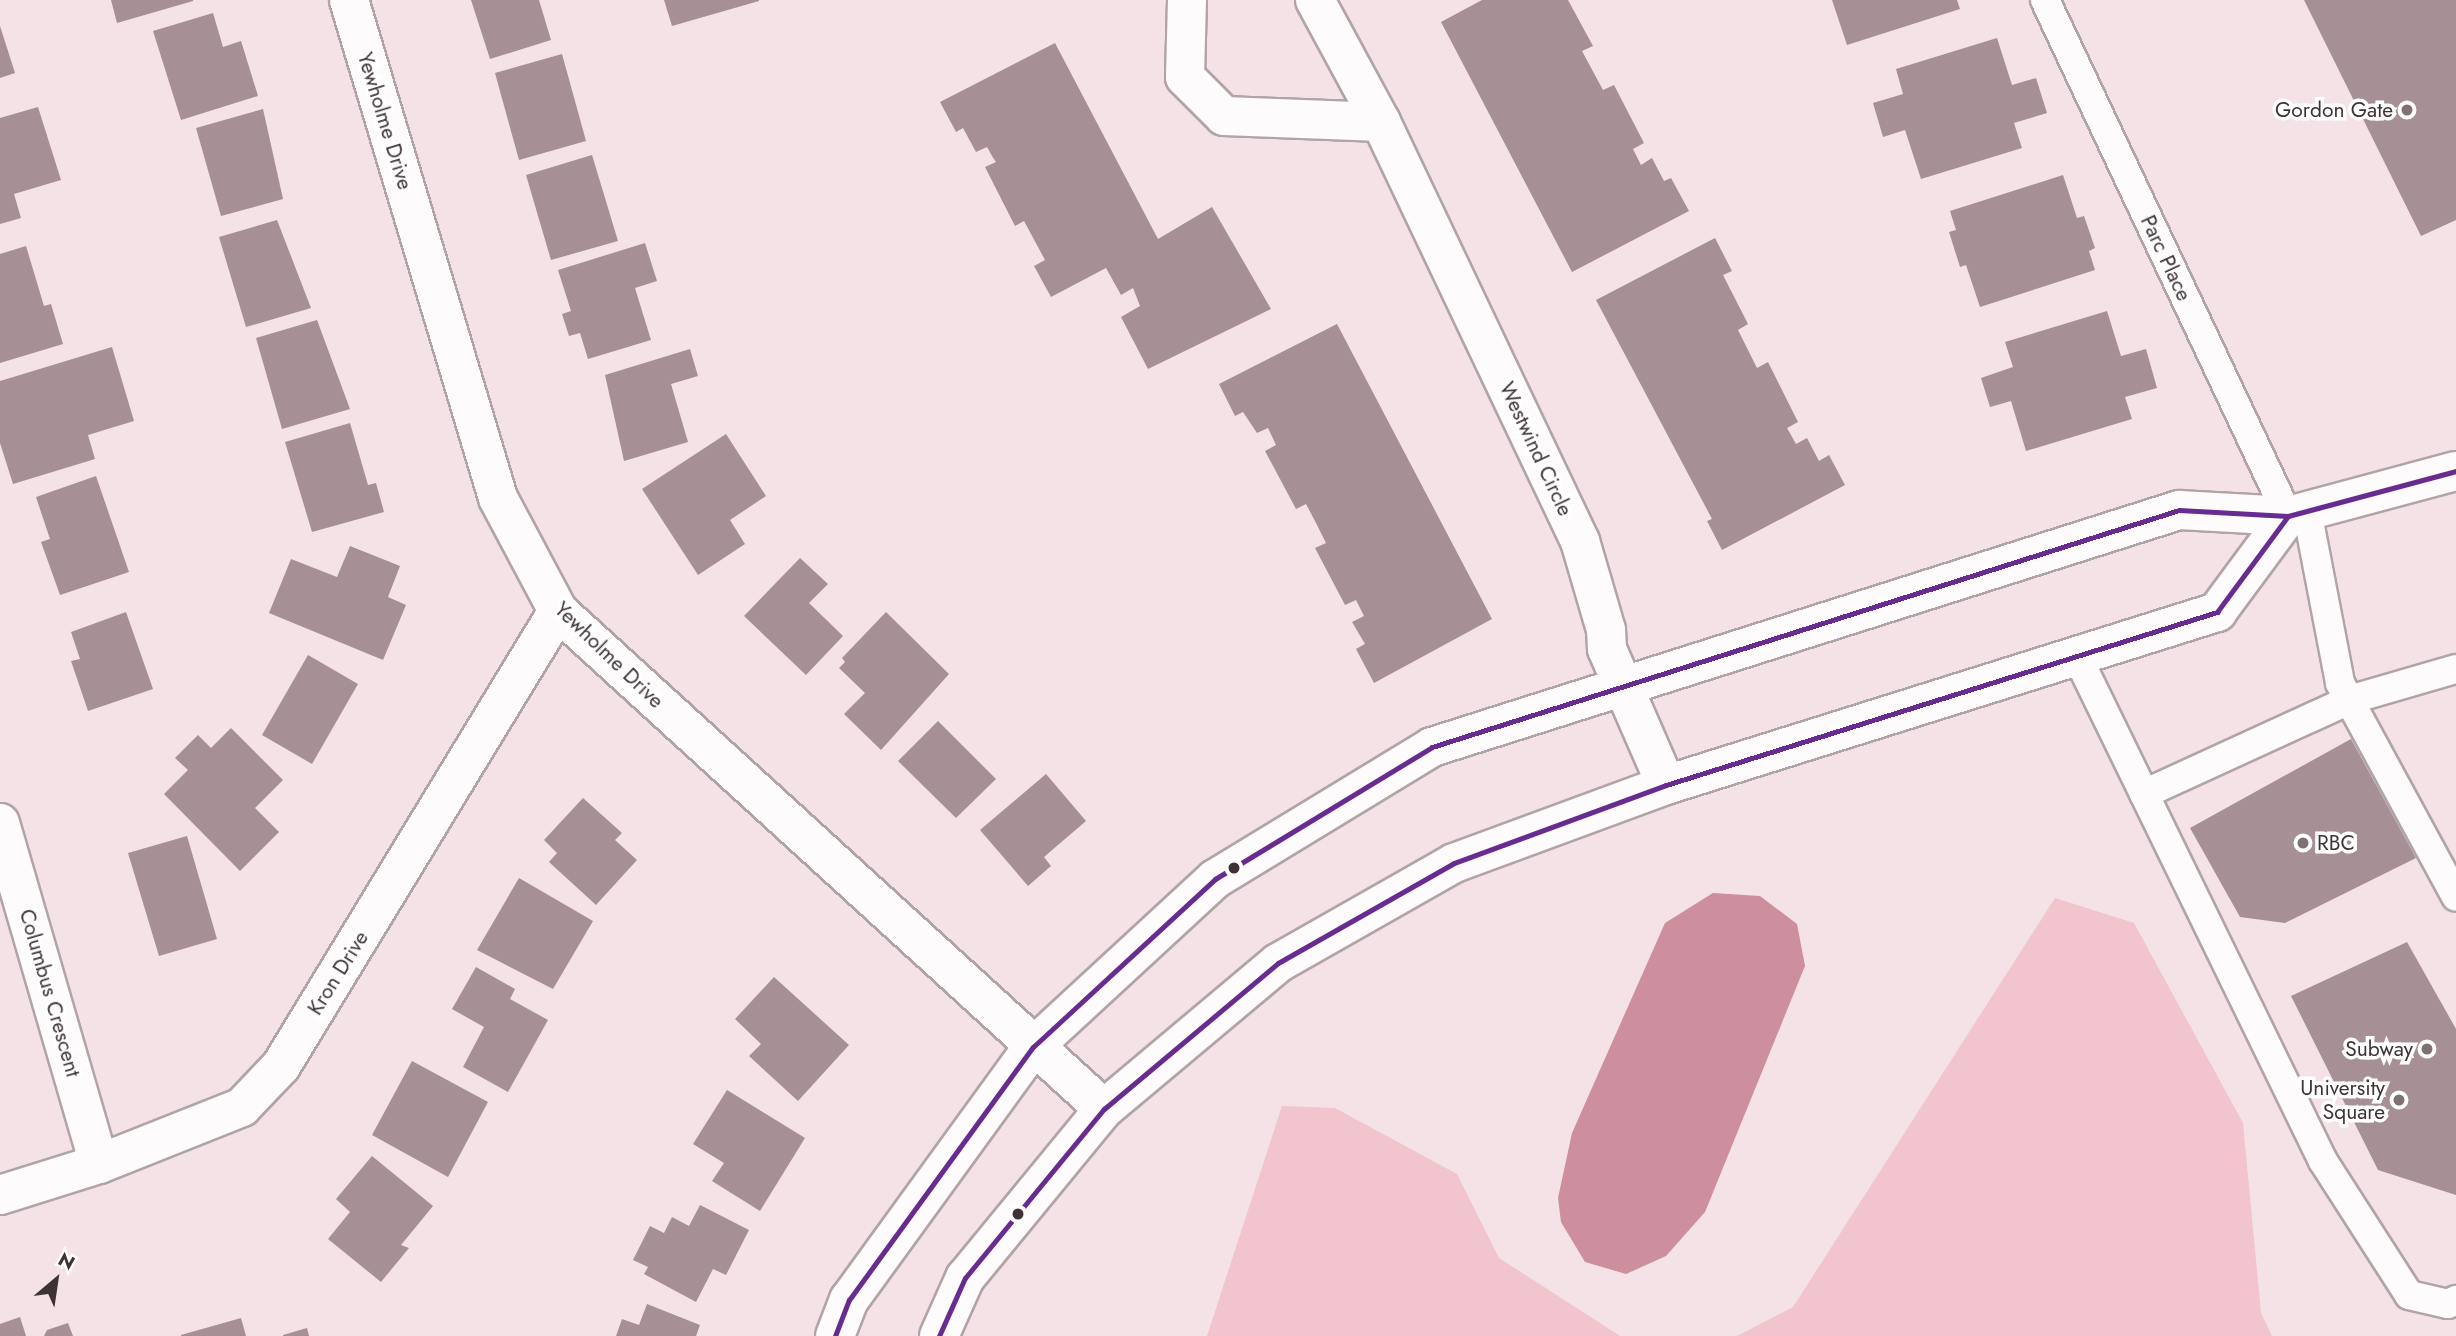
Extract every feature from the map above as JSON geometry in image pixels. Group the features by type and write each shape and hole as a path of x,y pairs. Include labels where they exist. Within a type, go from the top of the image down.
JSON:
{"street":[{"name":"Yewholme Drive","path":"349,0 498,498 558,611 1104,1109"},
{"path":"1187,0 1185,77 1224,117 1381,122"},
{"name":"Westwind Circle","path":"1315,0 1381,122 1580,541 1606,631 1607,649 1665,785"},
{"path":"835,1336 849,1300 1033,1047 1215,879 1432,747 1624,690 2179,510 2297,514 2456,471"},
{"path":"939,1336 965,1278 1104,1109 1278,963 1454,863 1665,785 2217,611 2297,514"},
{"name":"Kron Drive","path":"0,1195 99,1164 242,1107 281,1066 558,611"},
{"name":"Columbus Crescent","path":"0,823 99,1164"}],"lane":[{"name":"Parc Place","path":"2045,0 2297,514 2340,683 2456,897"},
{"path":"2077,656 2323,1161 2409,1295 2448,1304 2456,1300"},
{"path":"2144,794 2348,700 2456,669"}],"shaded area":[{"path":"1713,893 1760,896 1797,924 1805,966 1705,1212 1666,1256 1626,1274 1585,1262 1561,1222 1558,1198 1572,1133 1665,923"},
{"path":"2055,898 2134,923 2243,1123 2261,1313 2272,1336 1737,1336 1793,1307"},
{"path":"1282,1106 1335,1108 1457,1174 1499,1258 1620,1336 1207,1336"}],"building":[{"path":"111,0 193,0 193,1 117,23"},
{"path":"471,0 539,0 551,40 490,59"},
{"path":"664,0 759,0 759,1 672,26"},
{"path":"1482,0 1568,0 1593,46 1582,51 1603,90 1614,85 1644,143 1633,149 1641,165 1652,158 1664,181 1671,178 1689,211 1572,272 1441,22"},
{"path":"1832,0 1957,0 1960,9 1847,45"},
{"name":"Gordon Gate","path":"2304,0 2456,0 2456,220 2421,236"},
{"path":"213,13 223,47 241,41 258,96 181,120 153,31"},
{"path":"0,26 15,73 0,78"},
{"path":"1997,38 2012,85 2036,78 2047,113 2014,123 2022,148 1921,179 1905,130 1883,137 1873,103 1903,94 1896,69"},
{"path":"1055,43 1158,239 1212,207 1271,309 1148,369 1121,317 1140,306 1133,288 1121,295 1106,268 1051,297 1034,266 1045,260 1024,221 1015,226 985,167 996,162 987,147 976,152 963,128 956,132 940,102"},
{"path":"562,54 586,141 519,160 495,73"},
{"path":"38,107 61,180 14,194 21,218 0,224 0,118"},
{"path":"263,109 283,199 221,216 196,128"},
{"path":"592,155 618,241 551,260 526,175"},
{"path":"2063,175 2077,218 2084,216 2095,248 2089,251 2095,270 1980,307 1966,265 1960,267 1949,232 1956,230 1950,211"},
{"path":"277,220 311,308 246,327 219,237"},
{"path":"1715,238 1732,271 1723,275 1748,324 1738,330 1757,368 1768,362 1798,422 1787,428 1796,444 1807,438 1819,461 1829,455 1845,485 1722,550 1707,521 1712,519 1596,300"},
{"path":"645,243 657,281 635,288 651,340 588,359 580,333 569,336 562,314 571,311 558,270"},
{"path":"26,246 44,306 51,304 63,344 0,363 0,254"},
{"path":"2107,311 2121,356 2146,349 2157,388 2125,397 2132,419 2026,451 2011,401 1990,407 1981,378 2013,367 2005,342"},
{"path":"317,320 350,409 282,429 256,338"},
{"path":"1337,324 1492,619 1374,683 1356,649 1365,644 1352,622 1364,616 1356,600 1345,605 1315,548 1326,543 1316,523 1306,504 1296,509 1265,451 1276,445 1268,428 1257,433 1243,412 1235,416 1219,384"},
{"path":"112,347 134,421 88,435 95,459 13,484 0,443 0,381"},
{"path":"690,349 698,376 671,384 688,442 624,461 605,375"},
{"path":"350,423 368,485 376,483 384,512 312,532 285,442"},
{"path":"726,434 766,496 730,520 745,544 698,575 642,489"},
{"path":"96,476 129,572 60,595 41,542 50,539 36,497"},
{"path":"350,546 400,566 388,597 406,605 383,660 269,613 291,559 337,577"},
{"path":"800,558 828,584 809,603 843,636 806,675 744,616"},
{"path":"126,612 153,689 88,711 71,661 80,659 71,632"},
{"path":"886,612 949,674 881,750 844,714 865,693 839,668 845,662 842,658"},
{"path":"308,655 358,684 312,764 262,735"},
{"path":"938,721 996,779 956,818 898,761"},
{"path":"231,728 283,780 255,808 279,832 240,871 164,794 188,770 175,758 198,735 211,748"},
{"name":"RBC","path":"2351,739 2416,858 2285,923 2240,917 2190,828"},
{"path":"1046,774 1086,821 1044,857 1051,866 1028,886 980,830"},
{"path":"583,798 622,833 615,840 637,860 596,905 549,862 557,853 544,840"},
{"path":"187,836 217,939 159,956 128,853"},
{"path":"519,878 593,921 553,989 477,950"},
{"name":"University Square","path":"2407,942 2456,1029 2456,1195 2378,1170 2291,996"},
{"path":"476,967 515,989 510,999 548,1020 508,1092 463,1067 484,1027 452,1009"},
{"path":"774,977 849,1045 798,1101 749,1056 761,1044 735,1019"},
{"path":"412,1061 488,1102 448,1177 372,1135"},
{"path":"727,1090 805,1138 760,1211 712,1181 724,1163 693,1144"},
{"path":"372,1156 433,1206 401,1245 409,1248 381,1282 328,1239 350,1212 336,1199"},
{"path":"700,1205 749,1230 726,1275 713,1269 696,1302 644,1274 648,1267 633,1260 650,1226 664,1233 672,1217 689,1226"},
{"path":"647,1304 700,1325 696,1336 616,1336 622,1319 639,1325"},
{"path":"20,1317 26,1336 0,1336 0,1324"},
{"path":"241,1318 246,1336 181,1336 181,1335"},
{"path":"68,1323 73,1336 44,1336 47,1330"},
{"path":"307,1328 309,1336 283,1336 283,1335"}],"transit line":[{"path":"835,1336 849,1300 1033,1047 1215,879 1432,747 2179,510 2288,516 2456,471"},
{"path":"939,1336 965,1278 1104,1109 1278,963 1454,863 1666,785 2217,612 2288,516"}],"place":[{"name":"Gordon Gate","path":"2407,110"},
{"name":"RBC","path":"2303,843"},
{"name":"Subway","path":"2427,1049"},
{"name":"University Square","path":"2399,1100"}]}
